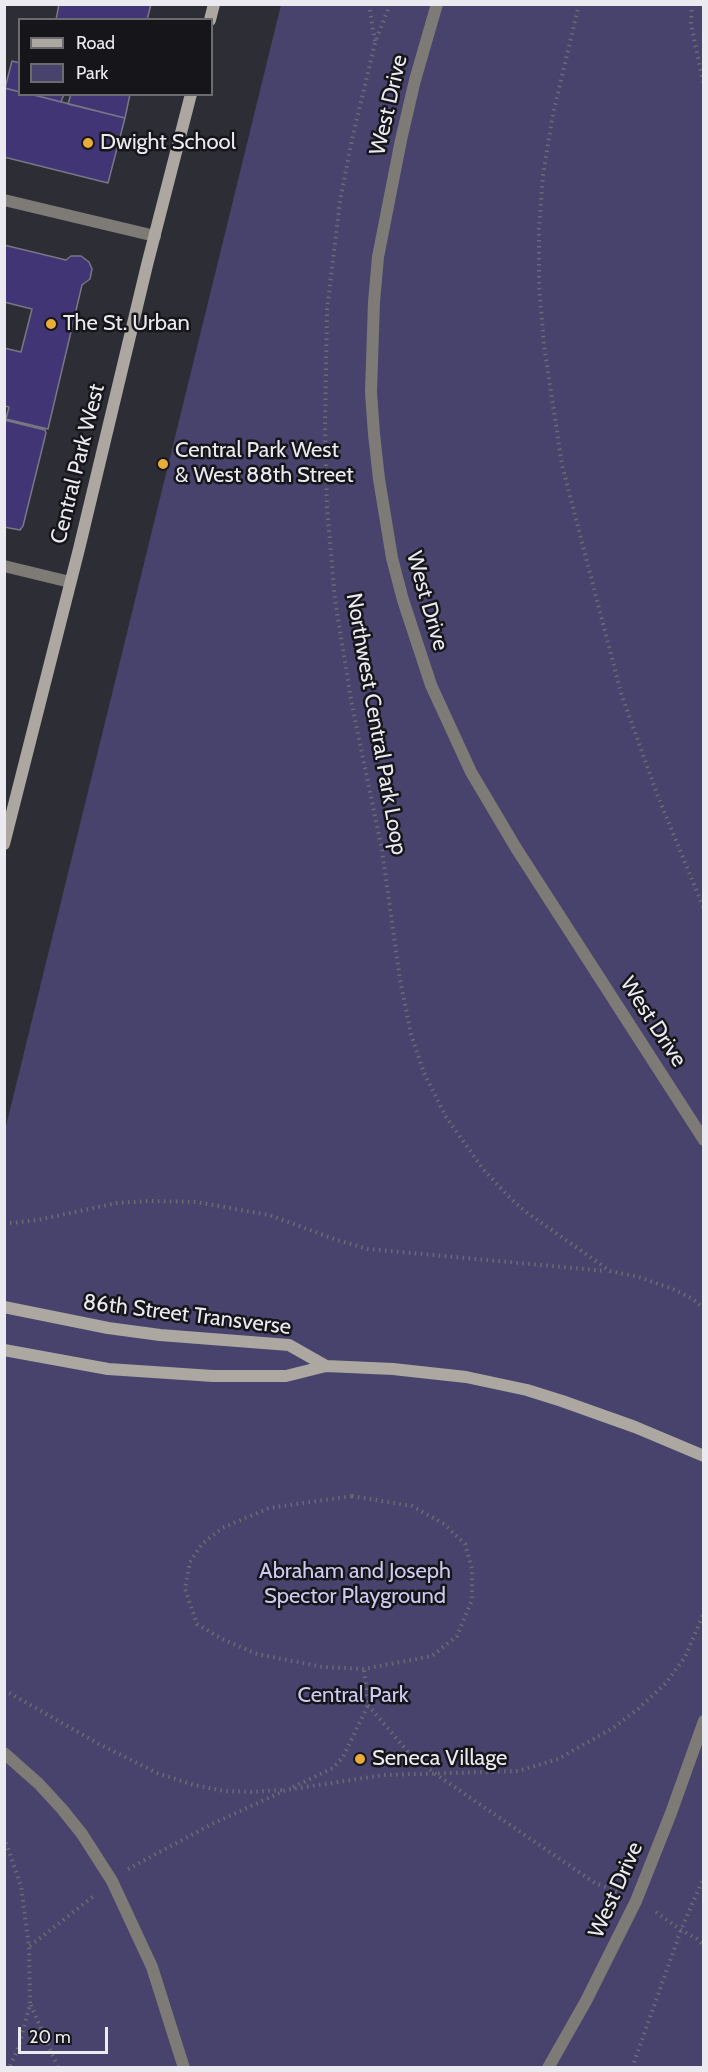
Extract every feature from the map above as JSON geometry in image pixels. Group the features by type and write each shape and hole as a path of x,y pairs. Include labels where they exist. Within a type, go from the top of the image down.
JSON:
{"main road":[{"name":"Central Park West","path":"4,844 190,96"},
{"name":"86th Street Transverse","path":"4,1307 108,1328 160,1335 289,1345 326,1366"},
{"name":"86th Street Transverse","path":"4,1350 108,1369 213,1376 286,1376 326,1366 429,1372 466,1377 527,1390 635,1427 704,1456"}],"street":[{"name":"West Drive","path":"437,4 415,80 401,140 378,257 374,302 371,381 374,434 392,558 431,685 471,772 516,848 704,1140"},
{"path":"4,200 155,236"},
{"path":"4,566 70,582"},
{"name":"West Drive","path":"548,2067 586,2001 636,1901 704,1721"},
{"path":"4,1753 39,1784 62,1809 82,1834 112,1881 152,1967 184,2067"}],"path":[{"path":"369,4 375,43"},
{"name":"Northwest Central Park Loop","path":"390,4 375,43 340,201 330,278 326,364 327,507 335,600 352,705 382,850 402,989 411,1034 424,1073 446,1117 464,1145 499,1187 526,1212 610,1271 673,1288 693,1299 704,1309"},
{"path":"579,4 553,114 543,175 538,229 539,285 544,345 562,465 621,693 657,794 704,909"},
{"path":"692,4 692,24 704,86"},
{"path":"4,1222 38,1220 117,1203 196,1202 269,1215 368,1249 610,1271"},
{"path":"352,1496 412,1506 444,1524 465,1544 472,1569 472,1600 458,1636 432,1656 364,1670 323,1667 257,1654 222,1639 197,1624 184,1589 190,1562 202,1544 222,1528 269,1508 352,1496"},
{"path":"4,1690 99,1744 167,1776 194,1785 224,1791 286,1790 384,1775 518,1771 558,1759 581,1747 621,1721 666,1683 685,1657 704,1613"},
{"path":"128,1869 212,1824 328,1771 337,1764 357,1731 368,1705 364,1670"},
{"path":"368,1705 408,1752 435,1773 595,1883 620,1893"},
{"path":"4,1838 21,1886 29,1946 30,2004 19,2046 9,2067"},
{"path":"632,2067 681,1930 704,1877"},
{"path":"29,1946 95,1895"},
{"path":"656,1912 697,1939 704,1947"},
{"path":"30,2004 58,2067"}],"green space":[{"name":"Central Park","path":"281,5 703,5 703,2067 5,2068 5,1130"}],"building":[{"path":"59,4 151,4 148,18 56,18"},
{"path":"12,61 18,62 18,91 5,88"},
{"path":"4,88 18,92 18,96 38,96 125,118 108,183 4,157"},
{"path":"38,96 63,96 61,102"},
{"path":"70,96 130,96 125,118 68,104"},
{"name":"The St. Urban","path":"4,245 66,260 71,256 81,256 89,262 92,269 90,279 82,285 48,429 6,419 9,407 4,406 4,348 21,352 32,309 4,302"},
{"path":"4,420 45,430 46,433 23,526 20,530 4,527"}],"place":[{"name":"Dwight School","path":"88,143"},
{"name":"The St. Urban","path":"51,324"},
{"name":"Central Park West & West 88th Street","path":"163,464"},
{"name":"Seneca Village","path":"360,1759"}],"park label":[{"name":"Abraham and Joseph Spector Playground","path":"355,1584"}]}
